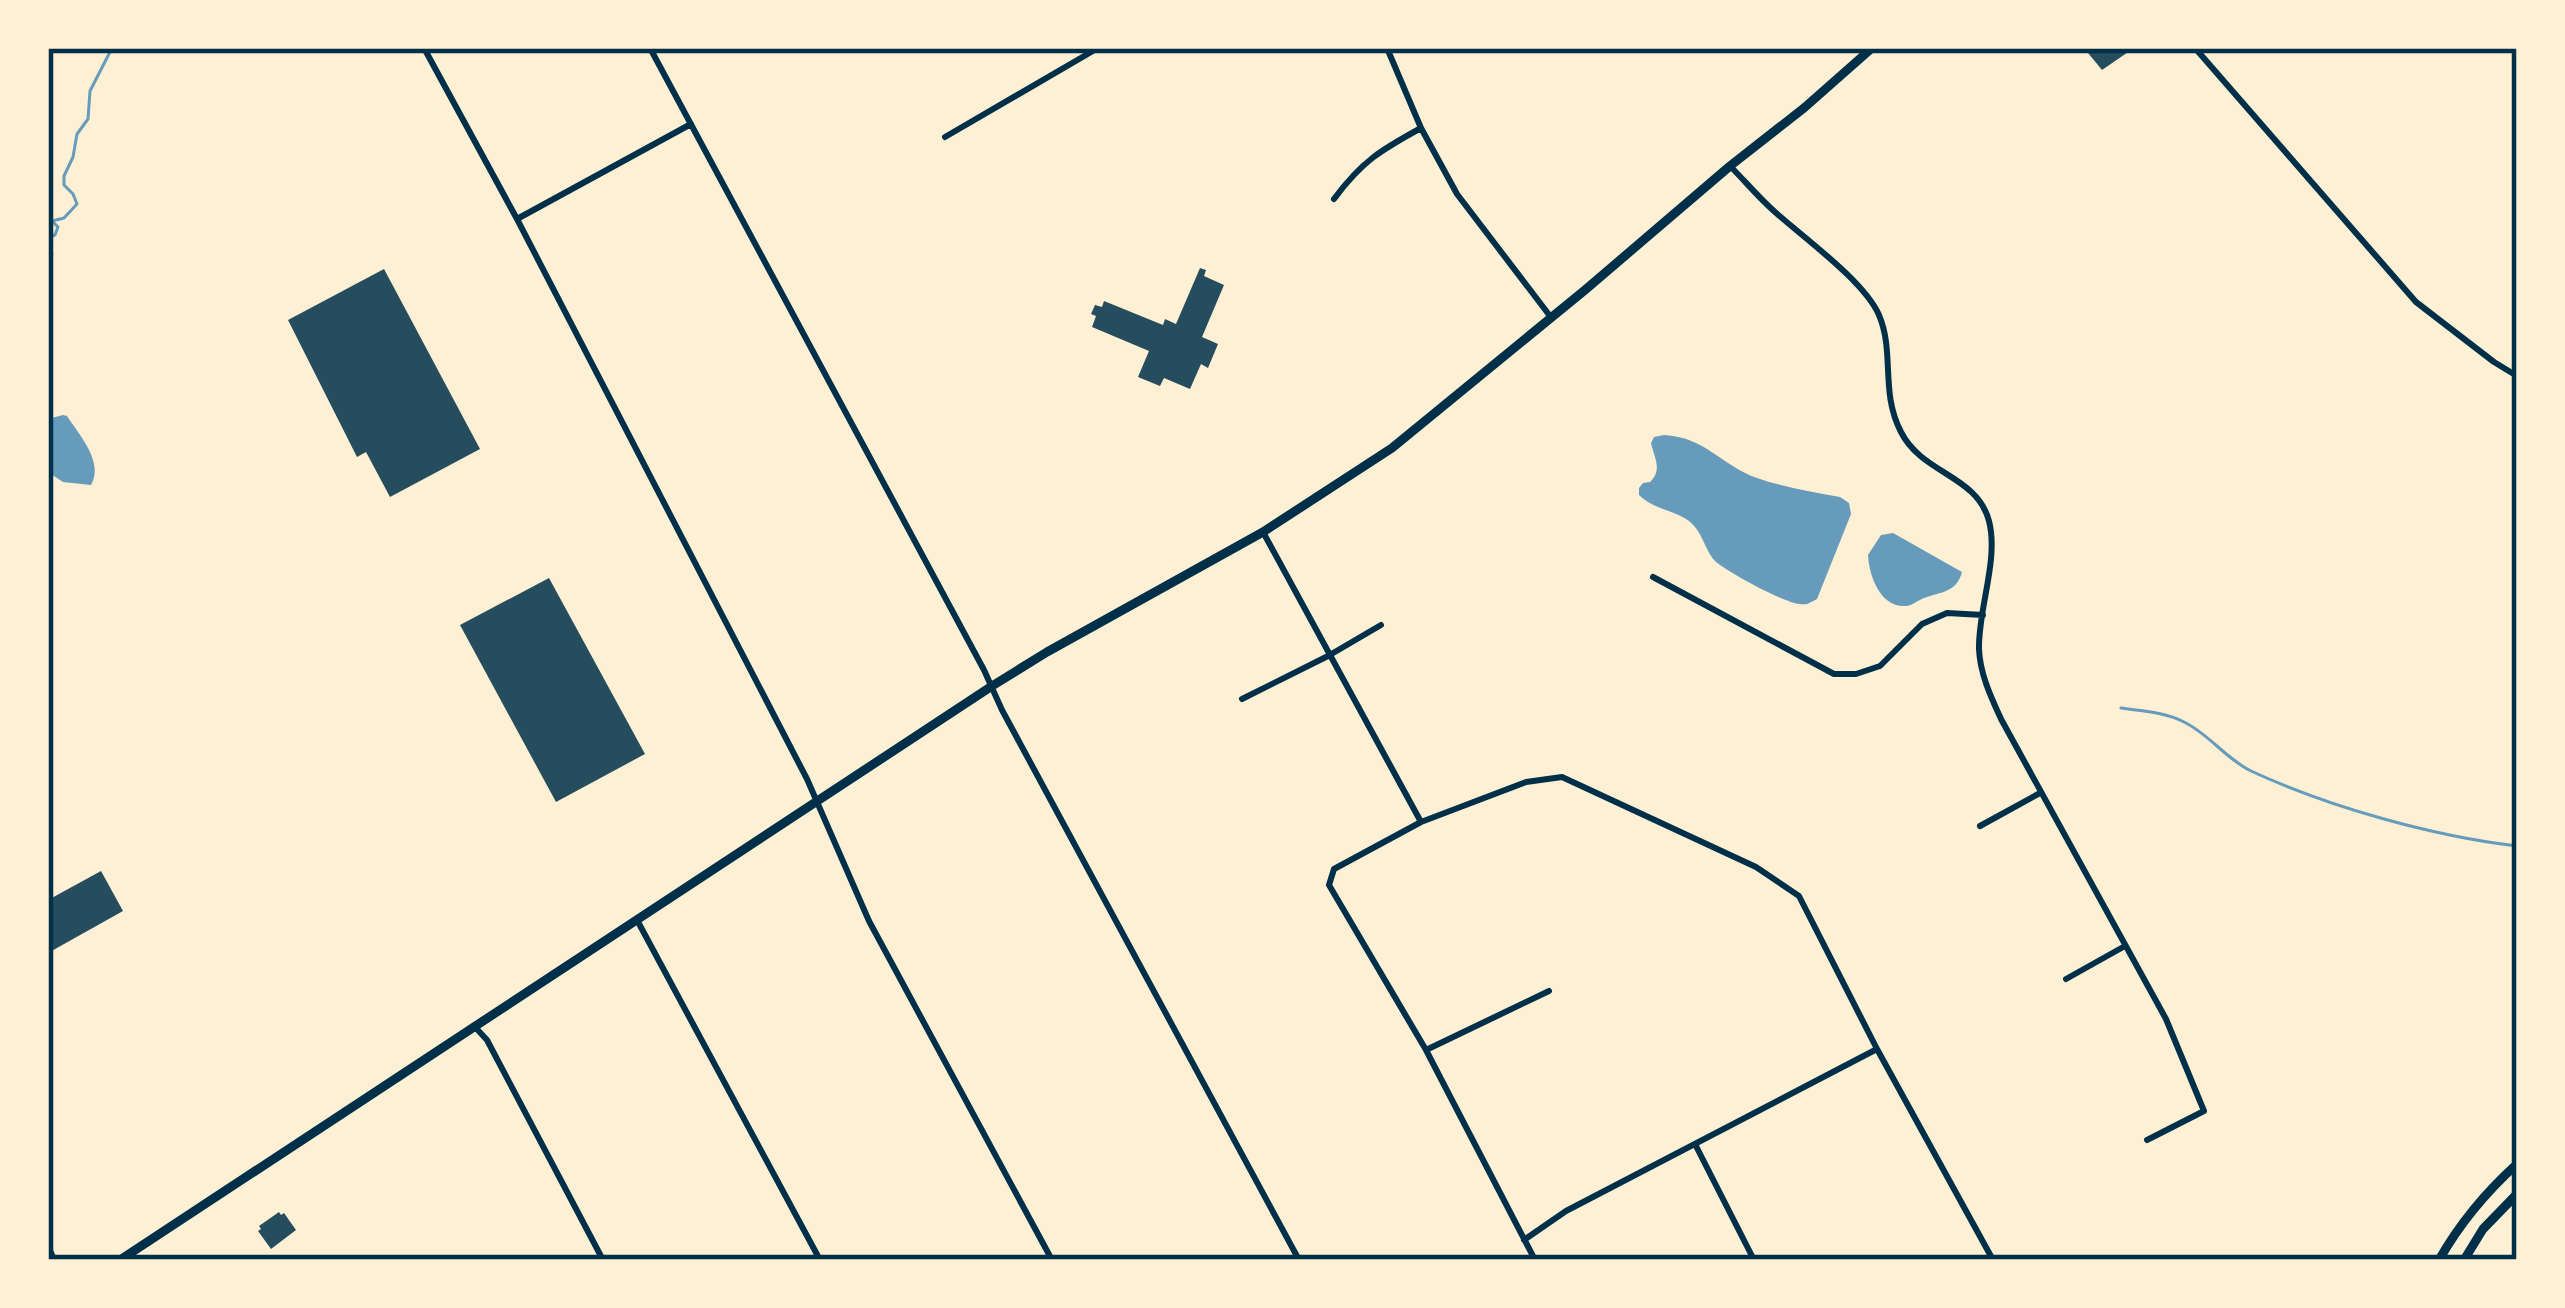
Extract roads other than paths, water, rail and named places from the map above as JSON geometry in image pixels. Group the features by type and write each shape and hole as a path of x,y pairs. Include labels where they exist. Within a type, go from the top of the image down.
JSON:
{"main road":[{"path":"120,1260 992,686 1263,532 1392,448 1872,48"},
{"path":"2439,1260 2464,1220 2517,1164"},
{"path":"2464,1260 2483,1229 2517,1194"}],"street":[{"path":"424,48 816,800 869,922 1052,1260"},
{"path":"650,48 1299,1260"},
{"path":"946,136 1098,48"},
{"path":"1388,48 1421,128 1457,194 1550,316"},
{"path":"2195,48 2416,302 2517,376"},
{"path":"517,219 691,124"},
{"path":"1334,199 1354,171 1376,152 1421,128"},
{"path":"1730,166 1864,291 1879,315 1887,343 1887,395 1902,435 1926,462 1973,490 1988,515 1991,535 1979,649 1985,683 2166,1019 2204,1111 2147,1140"},
{"path":"1263,532 1421,822"},
{"path":"1654,577 1834,674 1856,674 1880,666 1922,624 1947,613 1983,615"},
{"path":"1242,699 1381,625"},
{"path":"1535,1260 1426,1050 1329,885 1334,869 1421,822 1526,782 1562,777 1756,867 1799,896 1993,1260"},
{"path":"1980,826 2041,792"},
{"path":"637,920 820,1260"},
{"path":"2066,979 2126,946"},
{"path":"1426,1050 1549,991"},
{"path":"474,1026 487,1040 603,1260"},
{"path":"1524,1240 1566,1211 1877,1049"},
{"path":"1695,1144 1754,1260"},
{"path":"48,1248 52,1260"}],"water":[{"path":"63,415 93,458 91,485 63,482 48,472 48,419"},
{"path":"1664,435 1702,446 1757,478 1849,503 1851,514 1817,599 1791,602 1743,579 1715,561 1689,521 1639,495 1639,488 1656,473 1651,443"},
{"path":"1893,533 1962,572 1956,584 1909,605 1889,602 1874,580 1868,555 1881,535"}],"waterway":[{"path":"48,237 58,227 52,221 64,218 77,204 64,185 64,176 77,134 88,119 90,91 112,48"},
{"path":"2497,48 2517,51"},
{"path":"48,253 52,254 48,264"},
{"path":"2121,708 2177,719 2242,766 2347,808 2517,846"}]}
